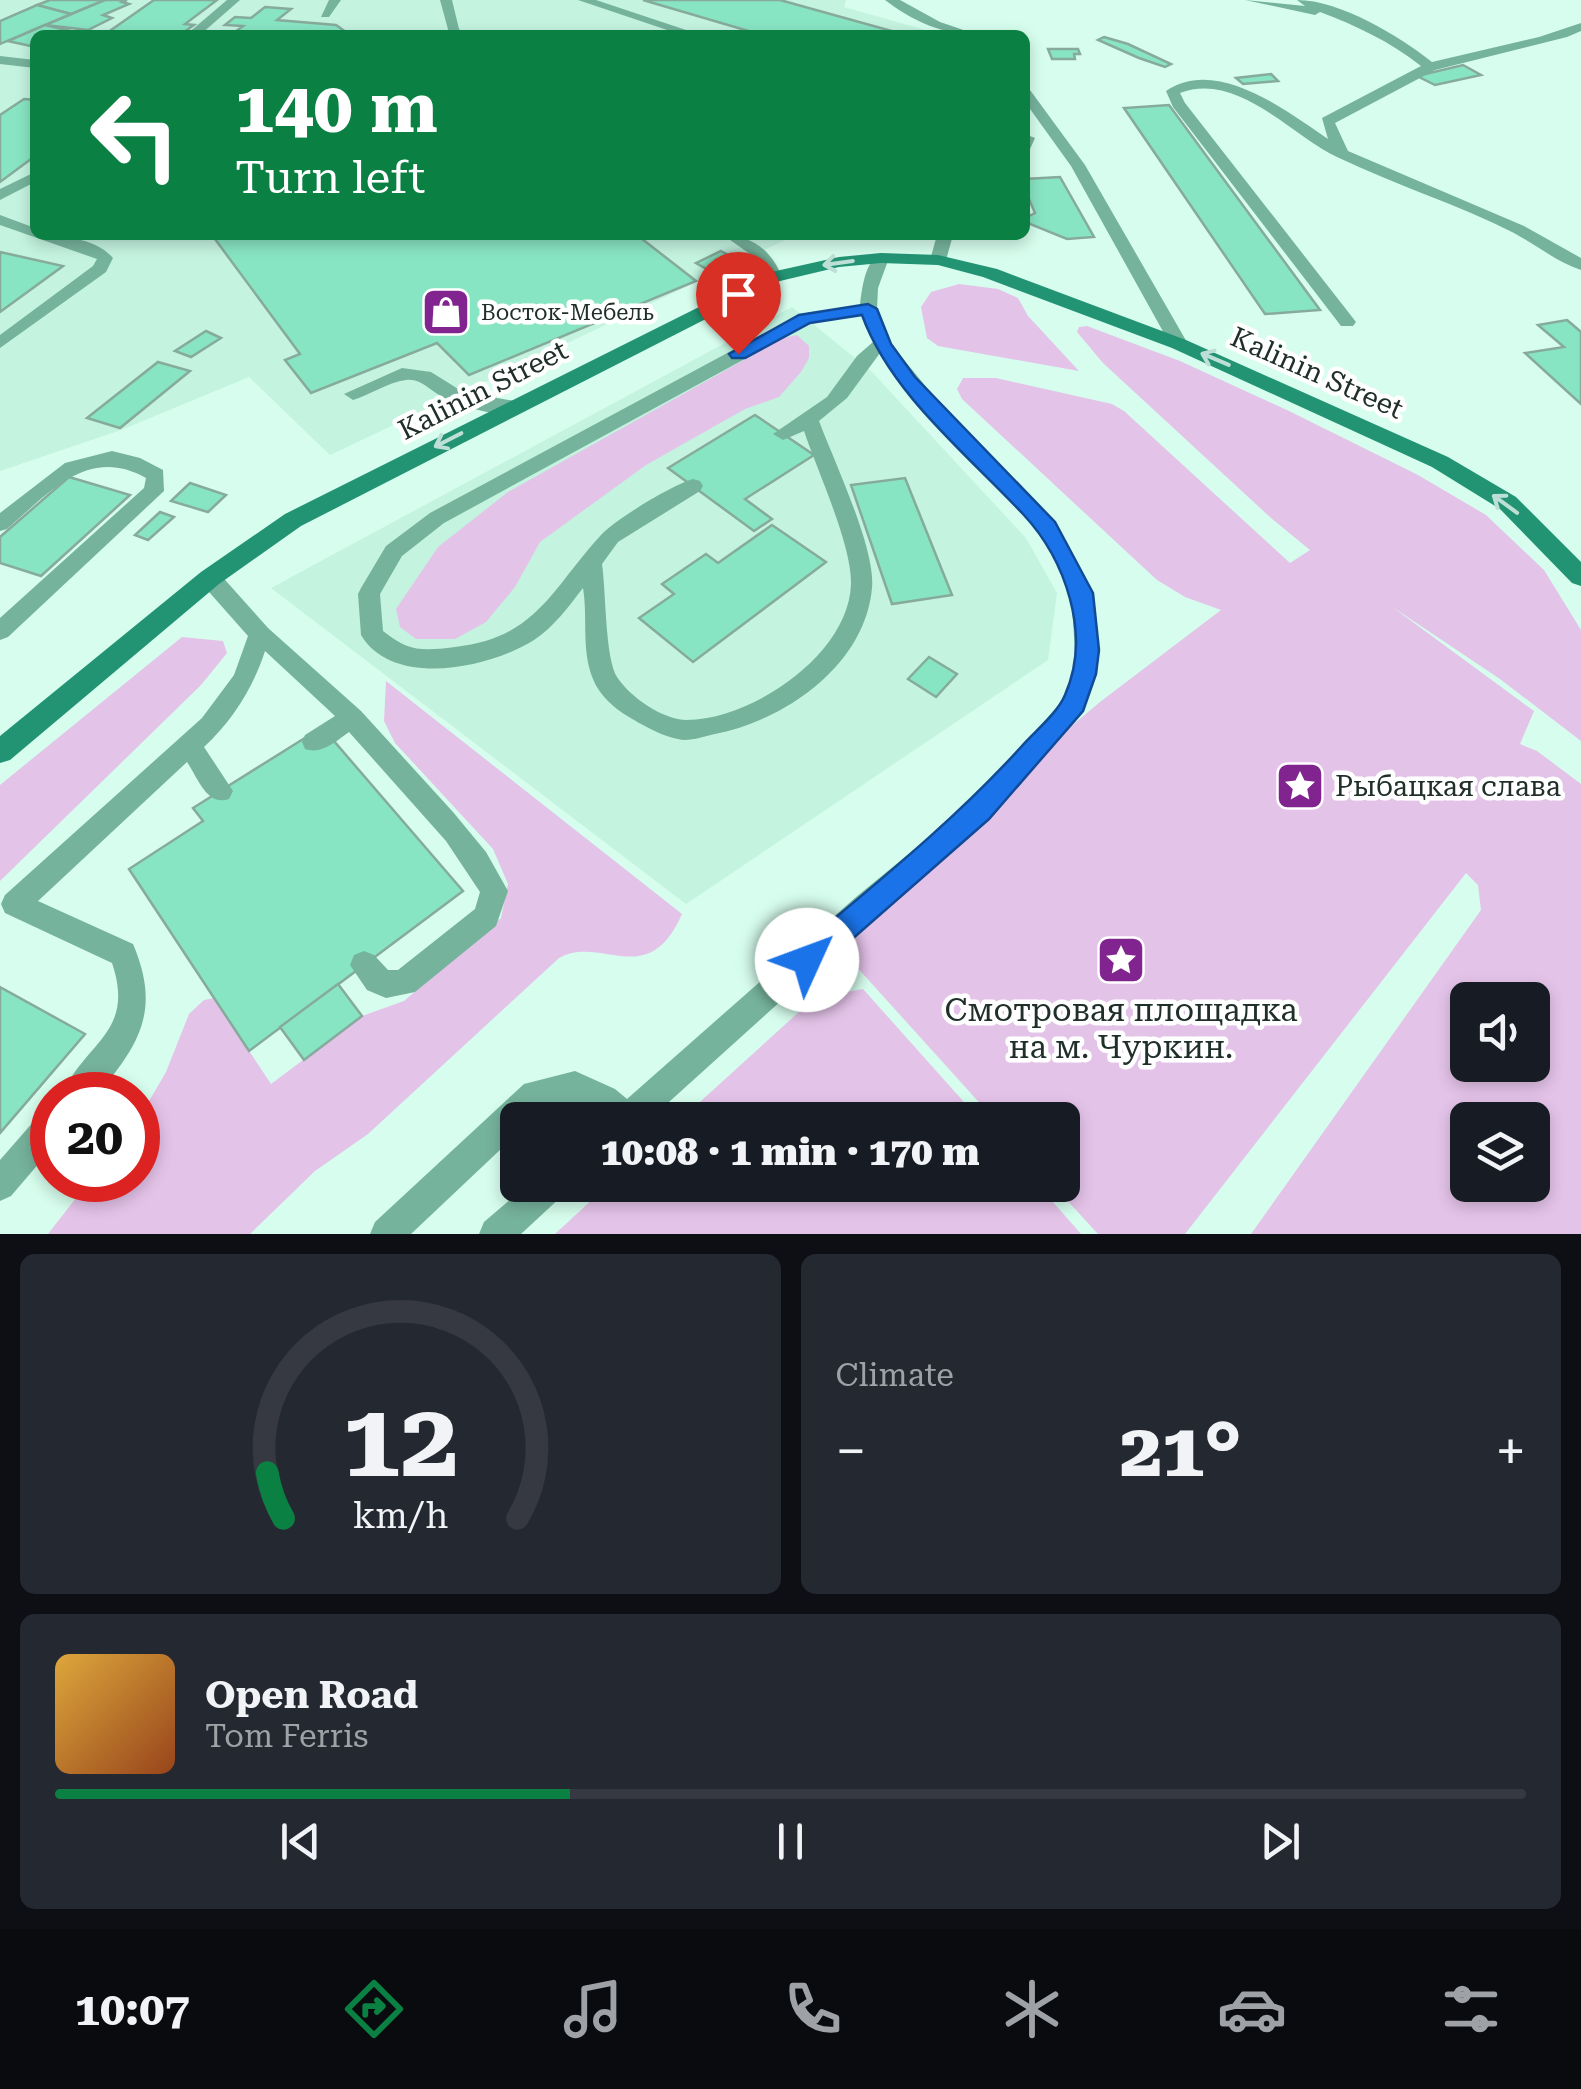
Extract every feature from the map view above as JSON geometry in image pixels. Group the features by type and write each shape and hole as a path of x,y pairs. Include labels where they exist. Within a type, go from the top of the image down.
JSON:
{"main road":[{"name":"Kalinin Street","path":"0,752 210,578 293,520 774,277 839,262 881,258 938,260 990,273 1179,344 1440,462 1508,503 1581,578"}],"lane":[{"path":"198,30 234,0"},
{"path":"325,14 335,0"},
{"path":"446,0 453,30"},
{"path":"584,0 679,30"},
{"path":"891,0 936,25 954,30"},
{"path":"1251,0 1357,17 1430,67"},
{"path":"1303,0 1324,12"},
{"path":"1342,154 1327,122 1355,111 1377,92 1430,67 1538,45 1581,27"},
{"path":"0,60 30,63"},
{"path":"1346,322 1178,104 1172,91 1182,84 1230,86 1342,154 1518,229 1581,264"},
{"path":"1030,100 1078,165 1179,344"},
{"path":"0,196 30,179"},
{"path":"0,220 30,231"},
{"path":"0,342 100,269 106,258 100,252 60,240"},
{"path":"738,240 767,259 774,277"},
{"path":"938,260 944,240"},
{"path":"647,1102 866,906 980,811 1074,704 1084,674 1087,650 1082,593 1048,527 939,416 882,344 868,309 881,258"},
{"path":"693,486 622,529 590,559 558,606 530,632 491,652 431,659 398,656 372,634 370,594 394,551 437,518 806,318 868,309"},
{"path":"783,434 835,400 851,382 860,358 882,344"},
{"path":"354,394 402,374 426,376 440,390 468,402 515,407"},
{"path":"590,559 597,606 596,642 604,678 624,702 652,719 685,730 746,718 811,676 840,648 856,618 862,584 859,559 810,419"},
{"path":"0,524 79,462 106,458 137,465 156,476 154,491 0,631"},
{"path":"210,578 260,634 292,658 352,718 479,860 494,891 486,916 404,982 390,987 377,982 364,965"},
{"path":"97,1072 124,1040 134,1007 134,980 123,954 8,912 190,746 230,701 260,634"},
{"path":"314,742 352,718"},
{"path":"190,746 220,791"},
{"path":"528,1102 535,1095 575,1086 606,1102"},
{"path":"387,1234 500,1128"},
{"path":"0,1186 30,1150"},
{"path":"496,1234 532,1202"}],"shaded area":[{"path":"0,0 846,0 844,7 925,30 30,30 30,240 785,240 330,455 249,377 121,430 0,471"},
{"path":"959,284 998,289 1018,298 1028,316 1079,371 938,346 927,338 921,307 931,292"},
{"path":"792,307 871,371 1026,538 1057,593 1048,660 686,904 271,588"},
{"path":"1087,326 1180,361 1418,475 1486,515 1544,570 1581,630 1581,741 1500,679 1391,606 1534,711 1520,744 1537,751 1581,784 1581,1234 1251,1234 1481,910 1478,885 1466,873 1185,1234 1098,1234 1069,1202 1080,1202 1080,1102 979,1102 826,933 1100,702 1221,610 1185,597 1157,580 962,399 957,389 963,378 996,378 1112,404 1290,563 1310,550 1103,363 1077,332 1079,327"},
{"path":"797,335 809,346 809,358 779,397 745,409 646,465 540,542 515,587 486,622 455,639 416,639 400,627 396,609 438,547 508,492 783,338"},
{"path":"182,637 223,641 227,653 201,685 0,881 0,785"},
{"path":"386,681 682,914 669,937 639,956 575,952 559,958 368,1134 315,1171 250,1234 48,1234 73,1202 160,1202 160,1082 189,1014 204,1000 214,998 271,1084 362,1016 404,1001 501,918 508,884 493,849 395,743 384,721"},
{"path":"863,989 964,1102 700,1102 800,1011 824,996"},
{"path":"590,1202 1053,1202 1081,1234 555,1234"}],"building":[{"path":"50,0 105,0 71,14 37,5"},
{"path":"105,0 127,0 122,2 129,4 103,15 112,18 88,30 45,25"},
{"path":"154,0 217,0 185,24 194,25 187,30 111,30"},
{"path":"643,0 780,0 888,30 745,30"},
{"path":"37,5 71,14 0,44 0,21"},
{"path":"265,7 291,9 277,20 336,25 343,30 238,30 243,26 225,25 235,17 251,18"},
{"path":"45,25 67,30 33,30"},
{"path":"30,31 30,46 8,41"},
{"path":"1104,37 1171,64 1165,67 1098,40"},
{"path":"1048,49 1078,49 1080,54 1074,54 1075,59 1052,59"},
{"path":"1463,65 1481,75 1435,85 1417,76"},
{"path":"1271,74 1278,81 1243,84 1236,78"},
{"path":"24,99 30,100 30,160 0,182 0,115"},
{"path":"1169,105 1320,310 1265,314 1124,108"},
{"path":"1060,177 1094,237 1067,239 1030,224 1030,216 1035,213 1030,202 1030,179"},
{"name":"Восток-Мебель","path":"216,240 643,240 696,281 469,375 437,343 311,393 285,360 300,354"},
{"path":"721,251 739,261 714,273 696,263"},
{"path":"0,252 63,266 0,312"},
{"path":"1567,320 1581,332 1581,404 1525,353 1564,347 1538,325"},
{"path":"206,331 221,338 191,357 175,351"},
{"path":"158,362 190,371 120,428 87,418"},
{"path":"755,415 814,455 745,499 772,519 754,531 668,468"},
{"path":"69,477 130,495 41,576 0,563 0,537"},
{"path":"905,478 952,595 892,604 851,485"},
{"path":"190,483 226,495 208,512 171,501"},
{"path":"160,512 174,517 148,540 135,535"},
{"path":"772,525 826,562 693,662 639,618 674,594 662,584 706,554 718,563"},
{"path":"929,657 957,674 936,697 908,679"},
{"path":"308,736 333,740 463,891 249,1051 129,869 203,821 193,808"},
{"path":"338,984 362,1016 304,1060 280,1027"},
{"path":"0,987 85,1034 52,1072 30,1072 30,1098 0,1133"}],"place":[{"name":"Восток-Мебель","path":"446,312"},
{"name":"Рыбацкая слава","path":"1300,786"},
{"name":"Смотровая площадка на м. Чуркин.","path":"1121,960"}],"route":[{"path":"738,354 806,318 868,309 882,344 908,381 1048,527 1082,593 1087,650 1074,704 980,811 807,960"}]}
